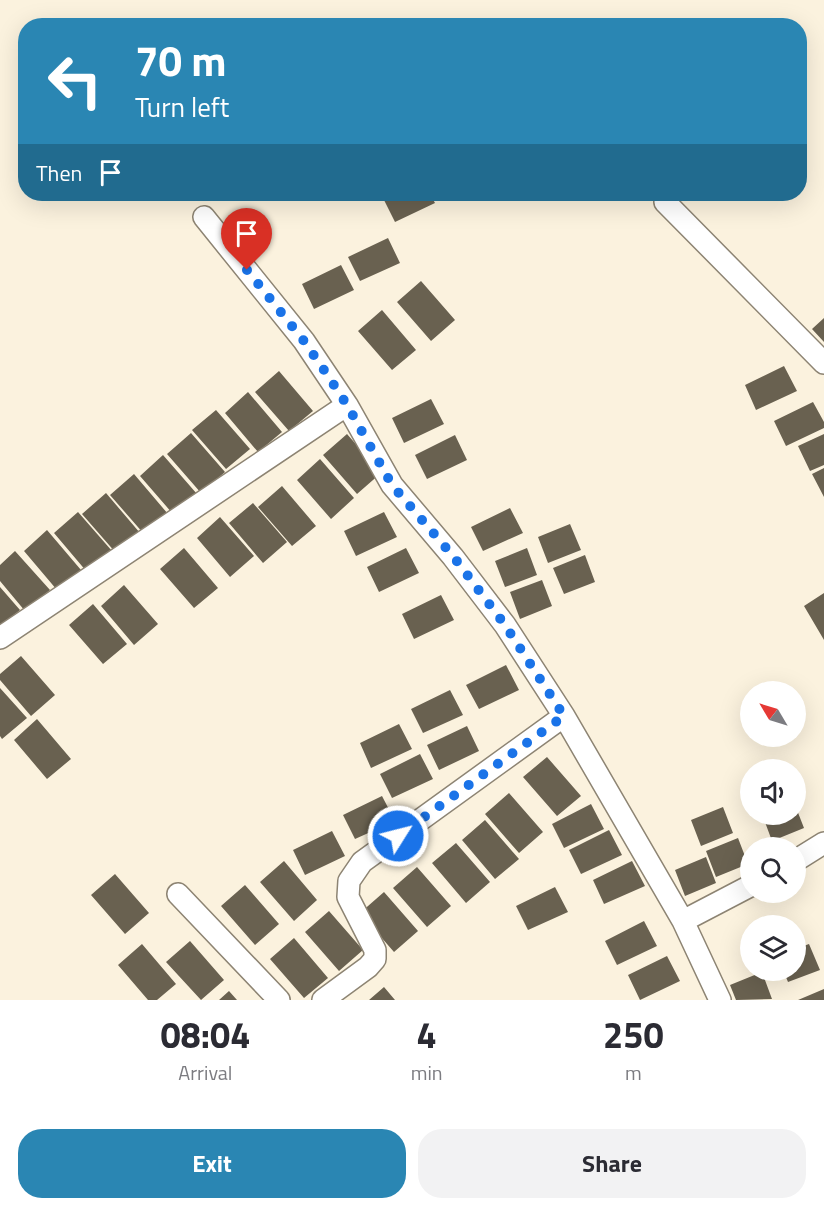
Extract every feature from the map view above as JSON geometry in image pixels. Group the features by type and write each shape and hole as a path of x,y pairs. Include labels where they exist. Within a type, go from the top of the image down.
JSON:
{"street":[{"path":"666,201 824,363"},
{"path":"204,217 304,341 347,405 392,485 453,556 505,625 564,716 683,921 720,1000"},
{"path":"0,638 347,405"},
{"path":"323,1000 368,967 375,959 375,950 348,897 349,881 362,862 564,716"},
{"path":"806,854 824,843"},
{"path":"683,921 740,891"},
{"path":"178,894 279,1000"}],"building":[{"path":"384,201 434,201 435,203 395,222"},
{"path":"388,238 400,263 360,281 348,257"},
{"path":"341,265 354,290 314,309 302,284"},
{"path":"421,281 455,320 431,341 397,302"},
{"path":"382,310 416,350 392,370 358,331"},
{"path":"824,318 824,342 812,329"},
{"path":"784,366 797,391 756,410 745,385"},
{"path":"279,371 313,411 289,431 255,392"},
{"path":"248,392 282,432 258,452 225,413"},
{"path":"431,399 444,424 404,443 392,418"},
{"path":"813,402 824,422 824,428 786,446 774,421"},
{"path":"216,410 250,449 226,469 192,430"},
{"path":"191,433 225,472 201,493 167,454"},
{"path":"347,434 381,473 357,494 323,455"},
{"path":"824,434 824,465 810,471 798,446"},
{"path":"455,435 467,460 427,479 415,455"},
{"path":"163,455 197,494 173,514 140,476"},
{"path":"320,459 354,498 331,519 297,480"},
{"path":"824,468 824,497 812,474"},
{"path":"134,474 168,514 144,534 110,495"},
{"path":"282,486 316,526 292,546 258,507"},
{"path":"106,493 140,533 116,553 82,514"},
{"path":"253,503 287,542 263,563 229,523"},
{"path":"510,508 523,533 483,551 471,527"},
{"path":"78,512 112,551 87,572 54,533"},
{"path":"384,512 397,537 356,556 344,531"},
{"path":"220,517 254,556 230,577 197,538"},
{"path":"570,524 581,550 548,563 538,537"},
{"path":"47,530 81,570 57,590 24,551"},
{"path":"184,548 218,588 194,608 160,569"},
{"path":"406,548 419,573 379,592 367,567"},
{"path":"527,548 537,575 505,587 495,561"},
{"path":"15,551 50,590 25,611 0,581 0,565"},
{"path":"585,555 595,582 564,594 553,568"},
{"path":"542,580 552,606 520,619 510,592"},
{"path":"124,585 158,624 134,645 101,606"},
{"path":"0,587 20,610 0,627"},
{"path":"824,593 824,640 804,606"},
{"path":"441,595 454,620 414,639 402,614"},
{"path":"93,604 127,644 103,664 69,625"},
{"path":"21,656 55,695 31,716 0,680 0,674"},
{"path":"506,665 519,690 479,709 466,685"},
{"path":"0,688 27,718 2,739 0,736"},
{"path":"450,690 463,715 423,733 411,709"},
{"path":"37,719 71,759 47,779 14,740"},
{"path":"399,724 412,749 371,768 360,743"},
{"path":"467,726 479,751 439,770 427,745"},
{"path":"420,754 433,779 392,798 380,774"},
{"path":"547,757 581,796 557,816 523,777"},
{"path":"509,793 543,832 519,853 485,814"},
{"path":"382,796 395,821 355,839 343,815"},
{"path":"591,804 604,829 564,848 552,824"},
{"path":"723,807 733,833 701,846 691,820"},
{"path":"485,820 519,859 495,879 462,840"},
{"path":"766,825 803,825 804,828 782,837 771,837"},
{"path":"609,830 622,855 581,874 569,850"},
{"path":"332,831 345,856 305,875 293,850"},
{"path":"738,838 740,867 716,877 706,851"},
{"path":"456,843 490,882 466,903 432,863"},
{"path":"706,857 716,883 685,896 675,870"},
{"path":"284,861 317,900 294,921 260,882"},
{"path":"632,861 645,886 604,904 593,880"},
{"path":"417,867 451,906 427,927 393,888"},
{"path":"115,874 149,913 125,934 91,895"},
{"path":"245,885 279,924 255,945 221,906"},
{"path":"555,887 568,912 528,930 516,906"},
{"path":"384,892 418,931 394,952 360,913"},
{"path":"329,911 363,950 339,971 305,932"},
{"path":"644,921 657,946 617,965 605,941"},
{"path":"294,938 328,978 304,998 270,959"},
{"path":"190,941 224,980 201,1000 166,962"},
{"path":"142,944 176,984 157,1000 148,1000 118,965"},
{"path":"809,944 820,970 806,975 806,945"},
{"path":"667,956 680,981 640,1000 628,975"},
{"path":"740,981 765,981 772,999 736,1000 730,985"},
{"path":"384,987 395,1000 369,1000"},
{"path":"824,989 824,1000 798,1000"},
{"path":"229,991 237,1000 219,1000"}],"route":[{"path":"247,270 304,341 326,373 379,459 392,485 453,556 505,625 564,716 398,836"}]}
